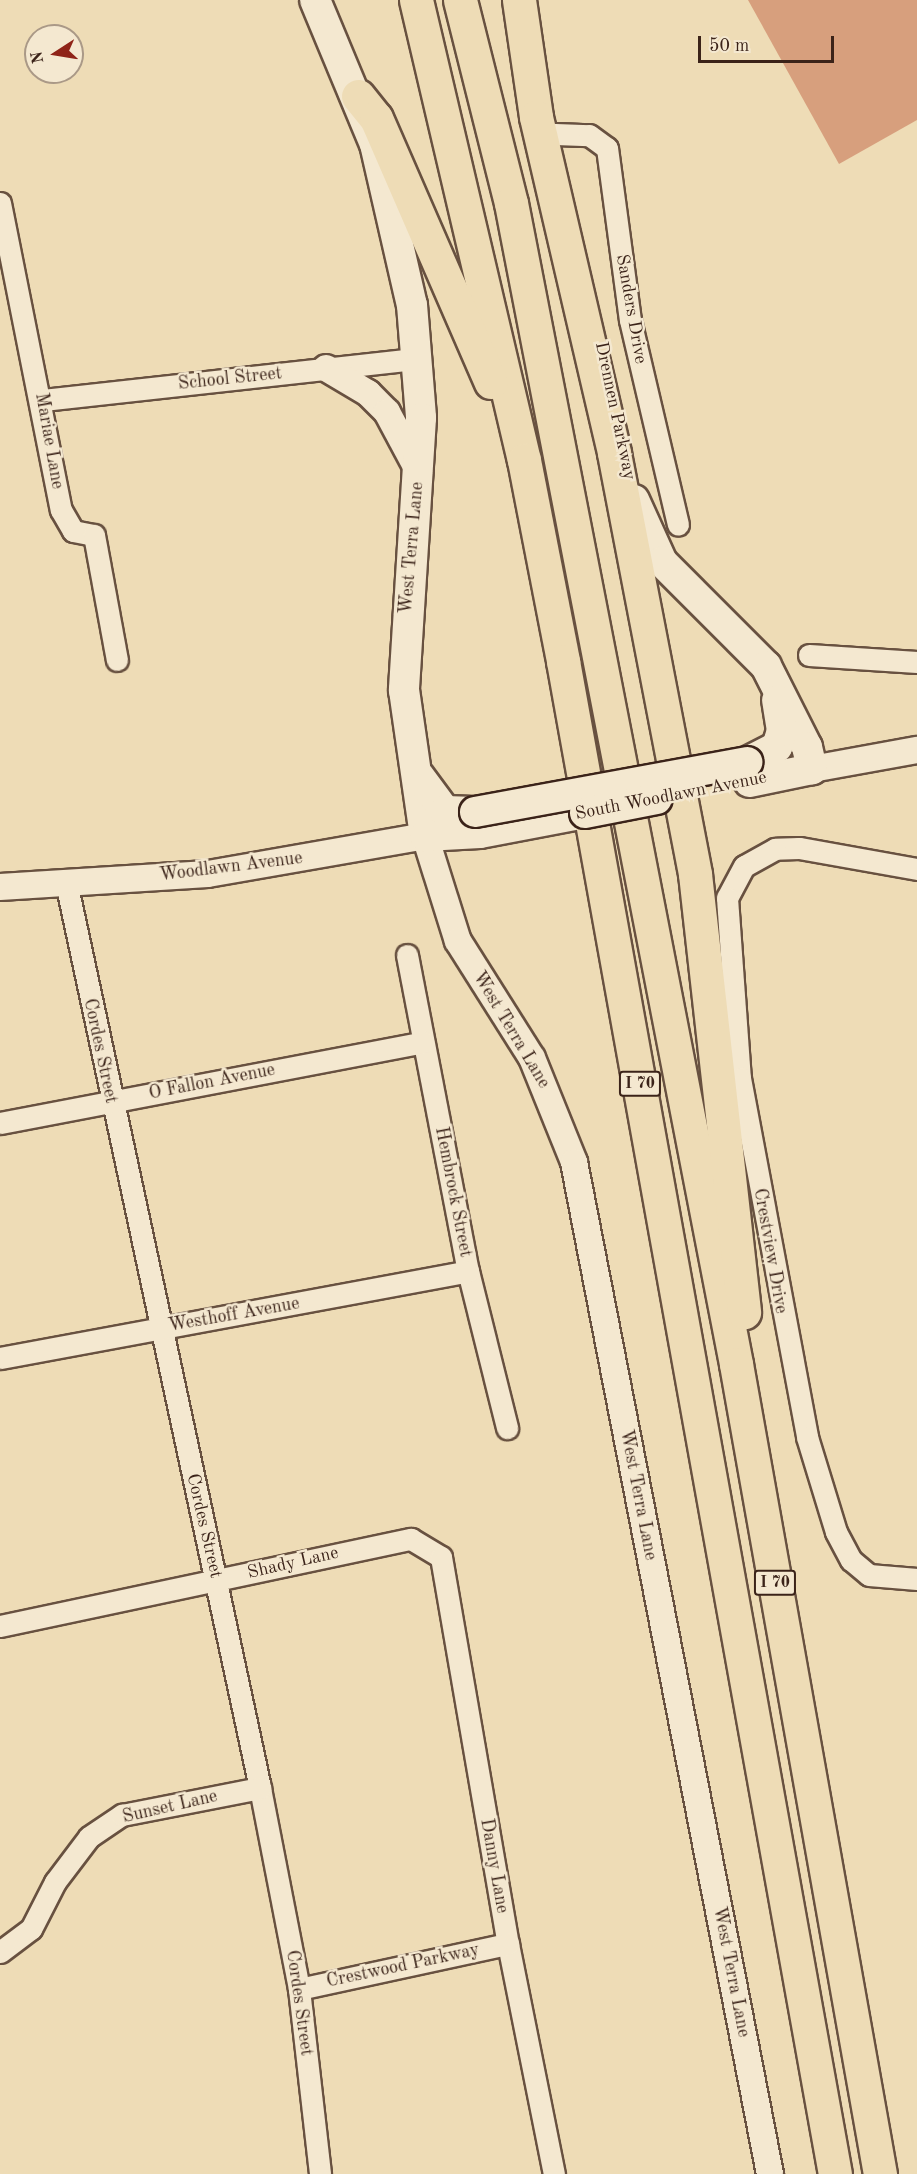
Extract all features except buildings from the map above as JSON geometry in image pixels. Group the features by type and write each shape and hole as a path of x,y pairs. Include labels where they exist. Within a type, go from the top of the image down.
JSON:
{"highway":[{"name":"I 70","path":"416,0 524,460 835,2174"},
{"name":"I 70","path":"460,0 511,203 736,1364 880,2174"},
{"path":"519,0 536,117 618,474 695,874 707,965 714,1079 746,1301 736,1364"},
{"path":"358,96 376,118 524,460"}],"main road":[{"name":"West Terra Lane","path":"315,0 358,96 386,184 417,359 419,472 405,644 413,765 425,836"},
{"name":"Drennen Parkway","path":"532,0 555,134 645,533 684,587 766,666 812,769"},
{"path":"748,772 777,747 782,731 766,666"},
{"path":"413,765 437,805 478,822"},
{"name":"South Woodlawn Avenue","path":"425,836 478,822 748,772 812,769"}],"street":[{"name":"Sanders Drive","path":"555,134 589,135 607,148 630,320 678,524"},
{"name":"Mariae Lane","path":"0,204 43,400 61,510 73,531 94,535 117,660"},
{"name":"School Street","path":"43,400 417,359"},
{"path":"326,368 368,393 387,412 419,472"},
{"path":"809,655 917,662"},
{"name":"South Woodlawn Avenue","path":"812,769 917,750"},
{"name":"Woodlawn Avenue","path":"0,887 208,874 425,836"},
{"name":"West Terra Lane","path":"425,836 458,941 532,1058 574,1162 770,2174"},
{"name":"Crestview Drive","path":"917,869 800,848 775,849 744,866 727,898 740,1078 807,1437 836,1532 851,1560 869,1575 917,1579"},
{"name":"Cordes Street","path":"66,882 110,1101 260,1788 299,1989 320,2174"},
{"name":"Hembrock Street","path":"407,955 468,1271 507,1428"},
{"name":"O Fallon Avenue","path":"0,1123 423,1042"},
{"name":"Westhoff Avenue","path":"0,1358 468,1271"},
{"name":"Shady Lane","path":"0,1626 411,1539 441,1557"},
{"name":"Danny Lane","path":"441,1557 508,1944 554,2174"},
{"name":"Sunset Lane","path":"0,1952 31,1929 55,1882 89,1837 122,1815 260,1788"},
{"name":"Crestwood Parkway","path":"299,1989 508,1944"}]}
